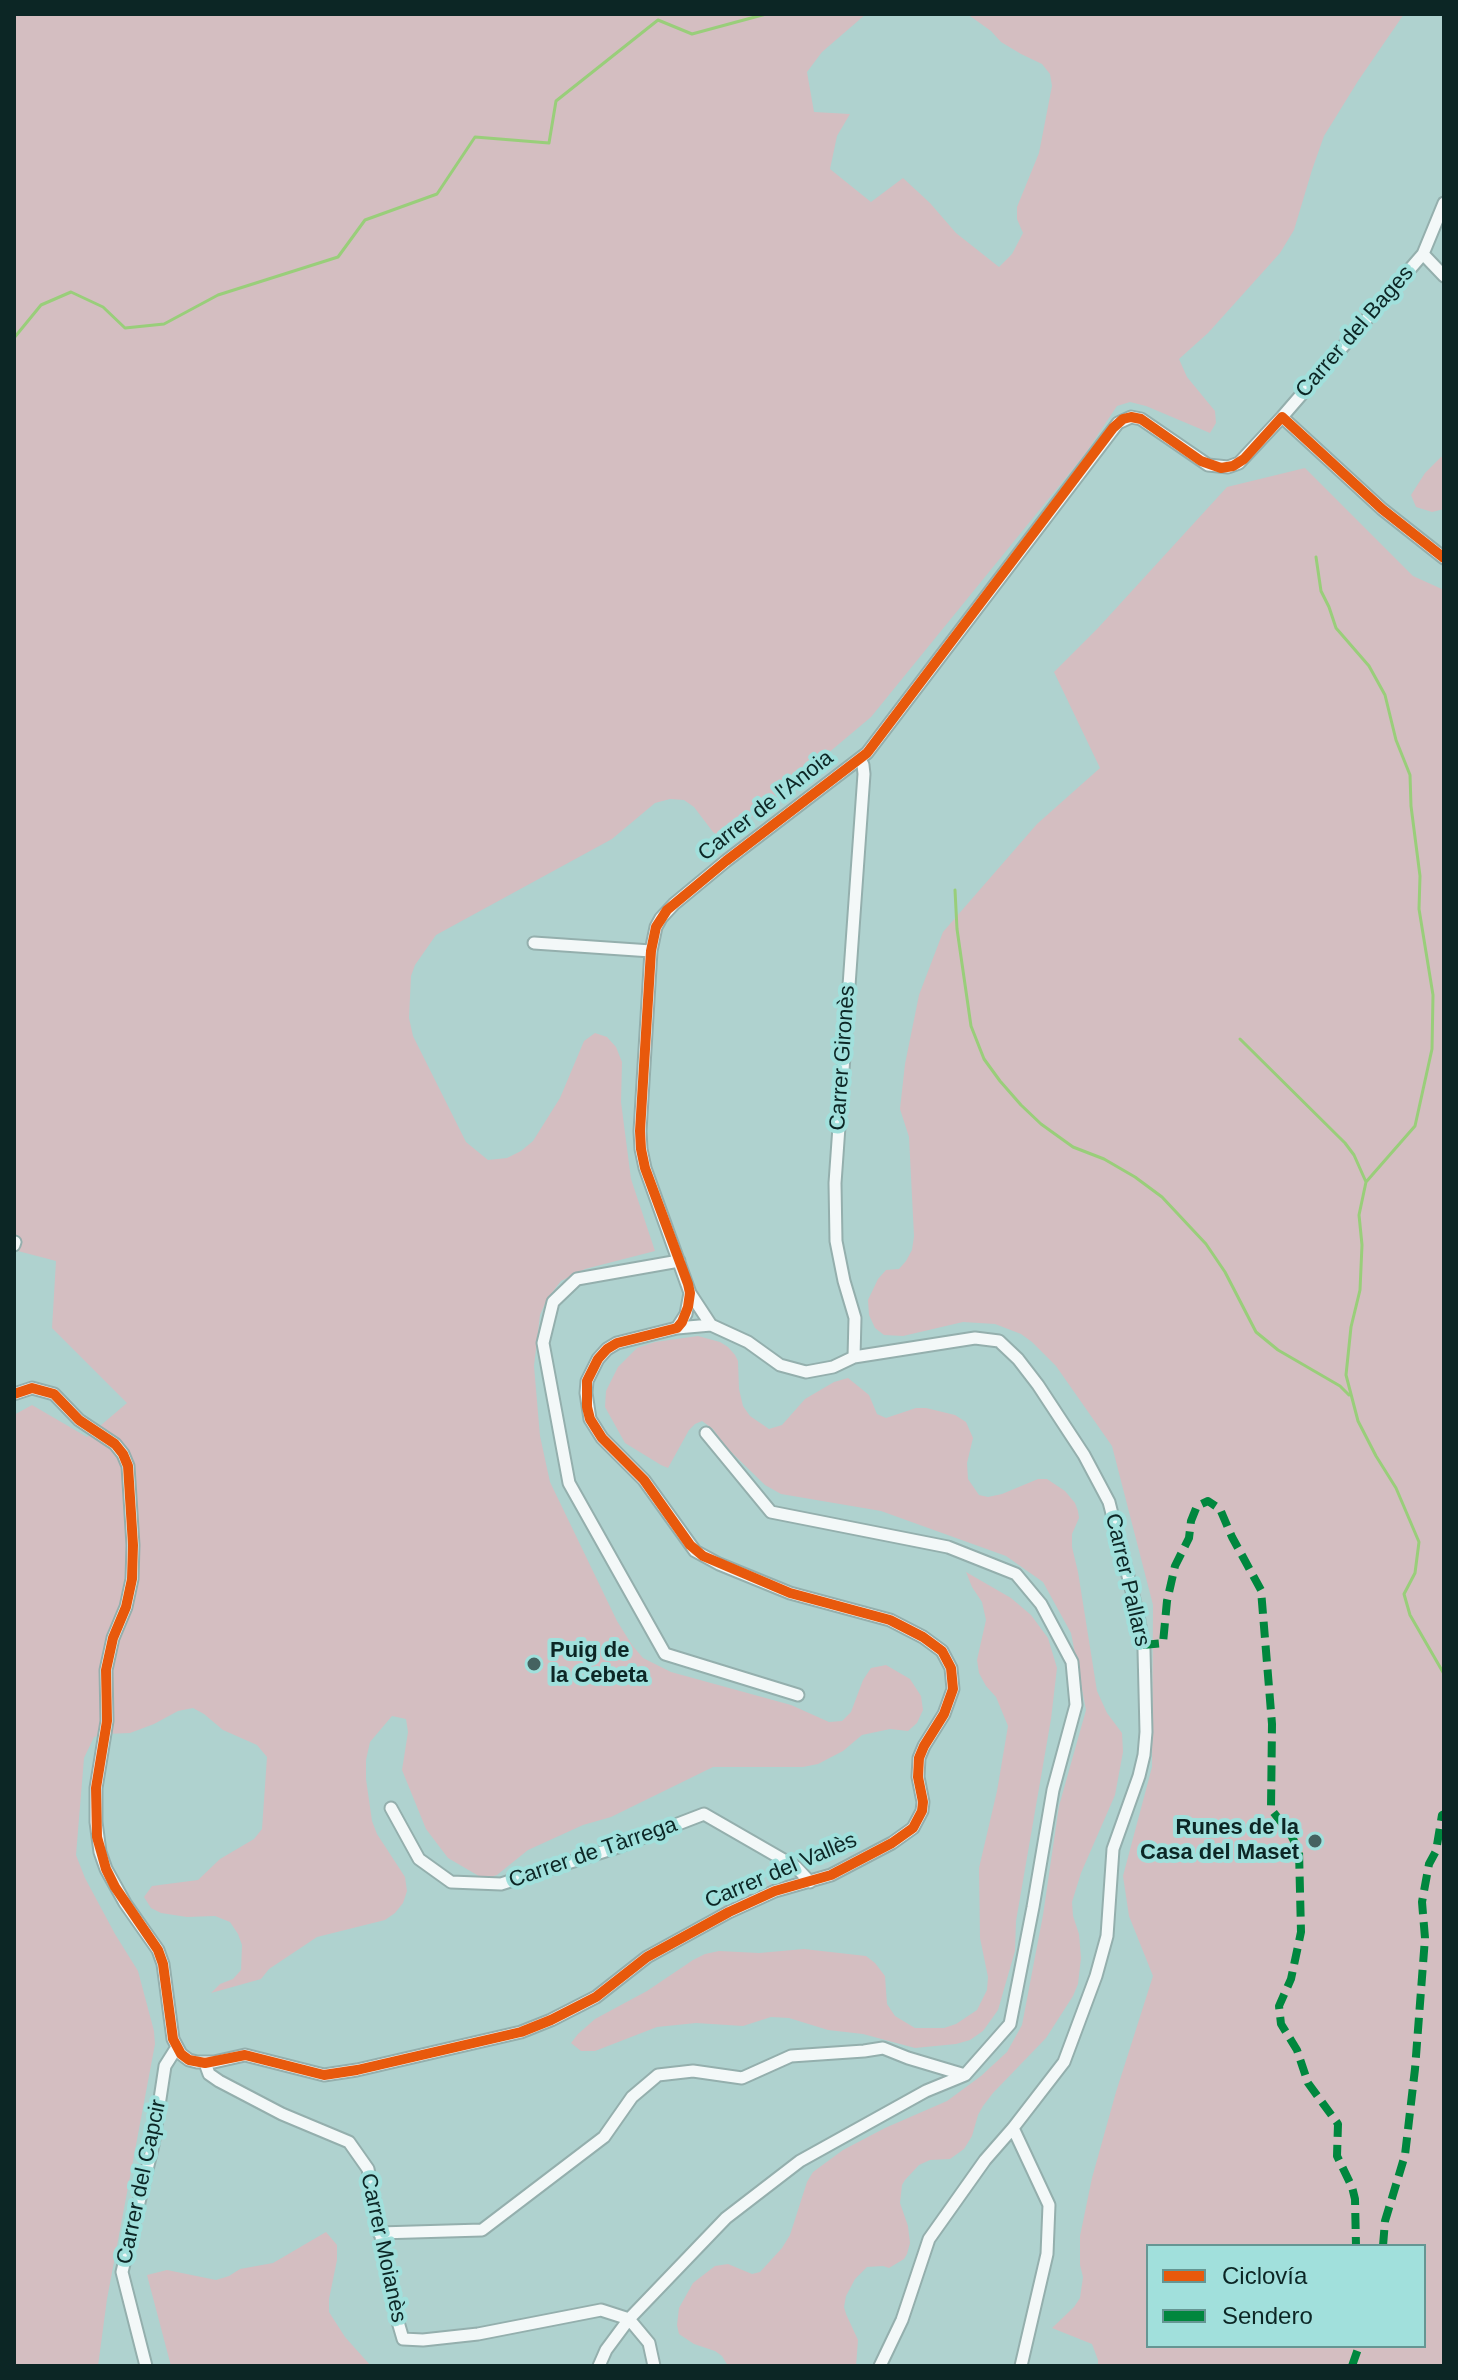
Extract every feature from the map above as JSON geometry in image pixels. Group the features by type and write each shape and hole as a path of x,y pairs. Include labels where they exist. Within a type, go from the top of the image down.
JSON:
{"street":[{"name":"Carrer del Bages","path":"1127,417 1141,419 1201,461 1221,468 1233,466 1244,459 1423,254 1444,203"},
{"path":"1423,254 1444,276"},
{"name":"Carrer de l'Anoia","path":"711,1325 690,1293 641,1149 651,951 656,927 674,904 873,746 1113,428 1127,417"},
{"path":"1282,417 1382,509 1444,558"},
{"name":"Carrer Gironès","path":"854,1357 855,1318 836,1241 835,1183 864,774 860,759"},
{"path":"534,943 651,951"},
{"path":"679,1261 577,1279 553,1302 543,1343 569,1483 665,1654 798,1695"},
{"path":"677,1328 686,1314 690,1293"},
{"name":"Carrer Pallars","path":"711,1325 748,1342 780,1365 806,1372 833,1367 854,1357 975,1338 999,1341 1038,1385 1084,1455 1109,1502 1138,1615 1146,1669 1144,1755 1113,1849 1107,1936 1096,1976 1064,2062 1013,2128"},
{"name":"Carrer del Vallès","path":"205,2063 245,2055 324,2075 521,2032 596,1997 647,1957 729,1912 775,1891 831,1875 892,1843 906,1835 918,1820 923,1802 918,1777 919,1758 950,1701 953,1689 951,1668 942,1651 890,1620 790,1593 703,1556 690,1545 644,1480 602,1438 590,1419 587,1381 598,1359 617,1343 677,1328 711,1325"},
{"path":"14,1394 32,1388 54,1394 79,1420 115,1444 126,1461 130,1487 132,1579 106,1670 107,1721 96,1788 97,1837 115,1887 158,1950 163,1964 171,2029 177,2047"},
{"path":"599,2366 606,2350 629,2319 726,2218 800,2161 926,2091 965,2075 1010,2024 1053,1790 1076,1705 1072,1662 1041,1604 1016,1574 948,1547 771,1512 706,1433"},
{"name":"Carrer de Tàrrega","path":"391,1808 419,1859 451,1882 501,1884 618,1847 704,1814 796,1867 810,1882"},
{"name":"Carrer Moianès","path":"177,2047 189,2060 205,2063 209,2074 219,2081 282,2114 349,2142 368,2169 403,2339 478,2334 601,2310 629,2319"},
{"name":"Carrer del Capcir","path":"146,2366 122,2272 153,2145 165,2066 177,2047"},
{"path":"379,2233 482,2230 604,2137 632,2097 658,2075 693,2071 742,2078 791,2056 883,2048 965,2075"},
{"path":"880,2366 902,2320 929,2239 985,2160 1013,2128 1049,2205 1047,2254 1021,2366"},
{"path":"629,2319 649,2343 654,2366"}],"shaded area":[{"path":"14,14 866,14 822,52 807,72 814,112 850,114 837,136 830,169 871,202 903,178 956,233 999,267 1012,254 1023,233 1017,219 1017,207 1039,153 1052,86 1050,74 1042,64 1001,42 991,31 962,14 1404,14 1324,136 1294,230 1280,253 1208,333 1179,359 1187,377 1215,411 1216,423 1210,433 1146,406 1130,402 1117,406 1085,454 871,717 725,840 713,832 694,807 684,800 670,799 655,803 612,839 436,935 411,976 409,1018 413,1036 466,1142 488,1160 507,1158 533,1141 560,1098 584,1041 595,1033 607,1037 616,1047 622,1062 621,1102 631,1179 655,1251 585,1269 561,1281 547,1299 540,1315 534,1366 540,1436 550,1482 617,1621 632,1645 643,1658 671,1672 791,1705 829,1722 842,1721 851,1712 871,1668 886,1665 910,1679 921,1696 923,1710 917,1723 908,1731 890,1729 862,1735 843,1751 818,1764 803,1767 713,1767 611,1817 583,1825 528,1850 497,1875 484,1879 448,1858 426,1829 402,1770 408,1732 406,1719 392,1716 370,1742 366,1779 377,1834 405,1877 407,1891 403,1903 385,1920 317,1937 269,1969 261,1979 211,1993 241,1970 242,1945 230,1922 215,1916 187,1917 161,1913 151,1908 144,1897 152,1886 198,1880 220,1859 254,1839 262,1829 267,1757 257,1745 223,1730 193,1708 178,1711 130,1733 94,1737 84,1758 76,1855 85,1878 138,1971 155,2044 107,2299 98,2366 14,2366 14,1415 32,1405 87,1437 127,1403 52,1328 56,1261 14,1250"},
{"path":"1444,457 1444,509 1432,512 1416,507 1411,495 1425,473"},
{"path":"1305,468 1413,576 1444,590 1444,2366 1098,2366 1092,2344 1052,2328 1080,2298 1083,2277 1080,2236 1092,2178 1153,1976 1129,1916 1123,1876 1152,1767 1153,1605 1112,1446 1056,1366 1021,1334 995,1324 963,1322 903,1336 884,1335 875,1328 869,1315 868,1300 878,1279 886,1270 899,1269 912,1250 909,1137 900,1109 905,1064 919,995 943,932 1037,824 1100,768 1054,672 1227,487"},
{"path":"698,1336 720,1342 735,1355 743,1406 750,1416 769,1429 782,1425 805,1399 834,1382 848,1378 869,1395 877,1414 886,1418 916,1408 926,1408 955,1415 966,1422 973,1438 967,1463 968,1479 979,1495 1002,1494 1038,1479 1047,1479 1065,1491 1078,1511 1072,1547 1097,1691 1107,1713 1122,1733 1123,1752 1115,1795 1081,1873 1072,1902 1081,1958 1078,1984 1073,1996 1046,2038 983,2106 964,2149 950,2159 930,2160 919,2165 902,2185 900,2203 910,2243 907,2254 889,2268 867,2267 855,2279 846,2296 844,2307 858,2340 856,2366 728,2366 715,2351 694,2344 679,2334 679,2308 693,2283 715,2266 728,2264 752,2274 760,2272 790,2235 813,2172 843,2150 947,2101 1007,2052 1022,2025 1059,1806 1086,1710 1071,1633 1043,1582 1006,1556 881,1511 781,1494 765,1485 702,1421 689,1430 668,1468 625,1443 605,1407 606,1391 618,1367 637,1348 655,1342"},
{"path":"966,1572 1011,1598 1031,1615 1048,1638 1057,1668 1016,1921 1015,1951 998,2010 983,2031 970,2040 956,2044 915,2048 863,2034 828,2030 789,2018 771,2017 743,2026 696,2023 657,2027 595,2051 581,2051 571,2043 595,2019 647,1991 693,1960 719,1951 759,1953 804,1949 866,1956 885,1976 887,2004 895,2016 915,2028 944,2028 977,2010 987,1990 988,1977 980,1938 979,1868 1008,1726 996,1697 979,1673 977,1660 986,1620 982,1602"},
{"path":"326,2232 337,2245 329,2312 345,2337 371,2366 171,2366 147,2275 167,2270 216,2280 240,2269 273,2263"}],"waterway":[{"path":"14,338 41,305 71,292 103,307 125,328 164,324 218,295 338,257 365,220 437,194 475,137 549,143 556,101 658,20 692,34 766,14"},
{"path":"1316,557 1321,591 1336,628 1369,666 1385,695 1396,740 1410,775 1420,876 1419,909 1433,995 1432,1049 1415,1126 1366,1182"},
{"path":"955,890 957,929 971,1026 984,1059 1000,1081 1041,1124 1073,1147 1104,1159 1162,1197 1206,1244 1225,1272 1256,1332 1278,1350 1340,1386 1349,1395"},
{"path":"1240,1039 1345,1143 1366,1182 1359,1215 1362,1245 1360,1290 1351,1327 1346,1375 1358,1421 1396,1488 1419,1542 1415,1573 1404,1594 1410,1615 1444,1674"}],"marked path":[{"path":"1143,1645 1163,1643 1167,1601 1175,1566 1189,1538 1197,1506 1208,1501 1220,1509 1261,1590 1272,1724 1271,1809 1299,1851 1301,1932 1291,1979 1279,2006 1281,2024 1297,2050 1308,2083 1338,2124 1337,2156 1355,2199 1356,2244"},
{"path":"1383,2244 1385,2221 1405,2155 1415,2069 1425,1938 1422,1902 1429,1864 1436,1851 1444,1814"},
{"path":"1352,2366 1358,2348"}],"cycle path":[{"path":"14,1394 32,1388 54,1394 79,1420 115,1444 128,1466 132,1579 106,1670 107,1721 96,1788 97,1837 115,1887 158,1950 163,1964 173,2039 181,2054 189,2060 205,2063 245,2055 324,2075 521,2032 596,1997 647,1957 729,1912 775,1891 831,1875 892,1843 913,1828 922,1811 919,1758 944,1714 953,1689 951,1668 942,1651 890,1620 790,1593 703,1556 690,1545 644,1480 602,1438 590,1419 587,1381 598,1359 617,1343 677,1328 688,1307 690,1293 641,1149 651,951 656,927 667,910 726,861 867,753 1113,428 1123,419 1141,419 1201,461 1221,468 1233,466 1244,459 1282,417 1382,509 1444,558"}],"place":[{"name":"Puig de la Cebeta","path":"534,1664"},
{"name":"Runes de la Casa del Maset","path":"1315,1841"}]}
